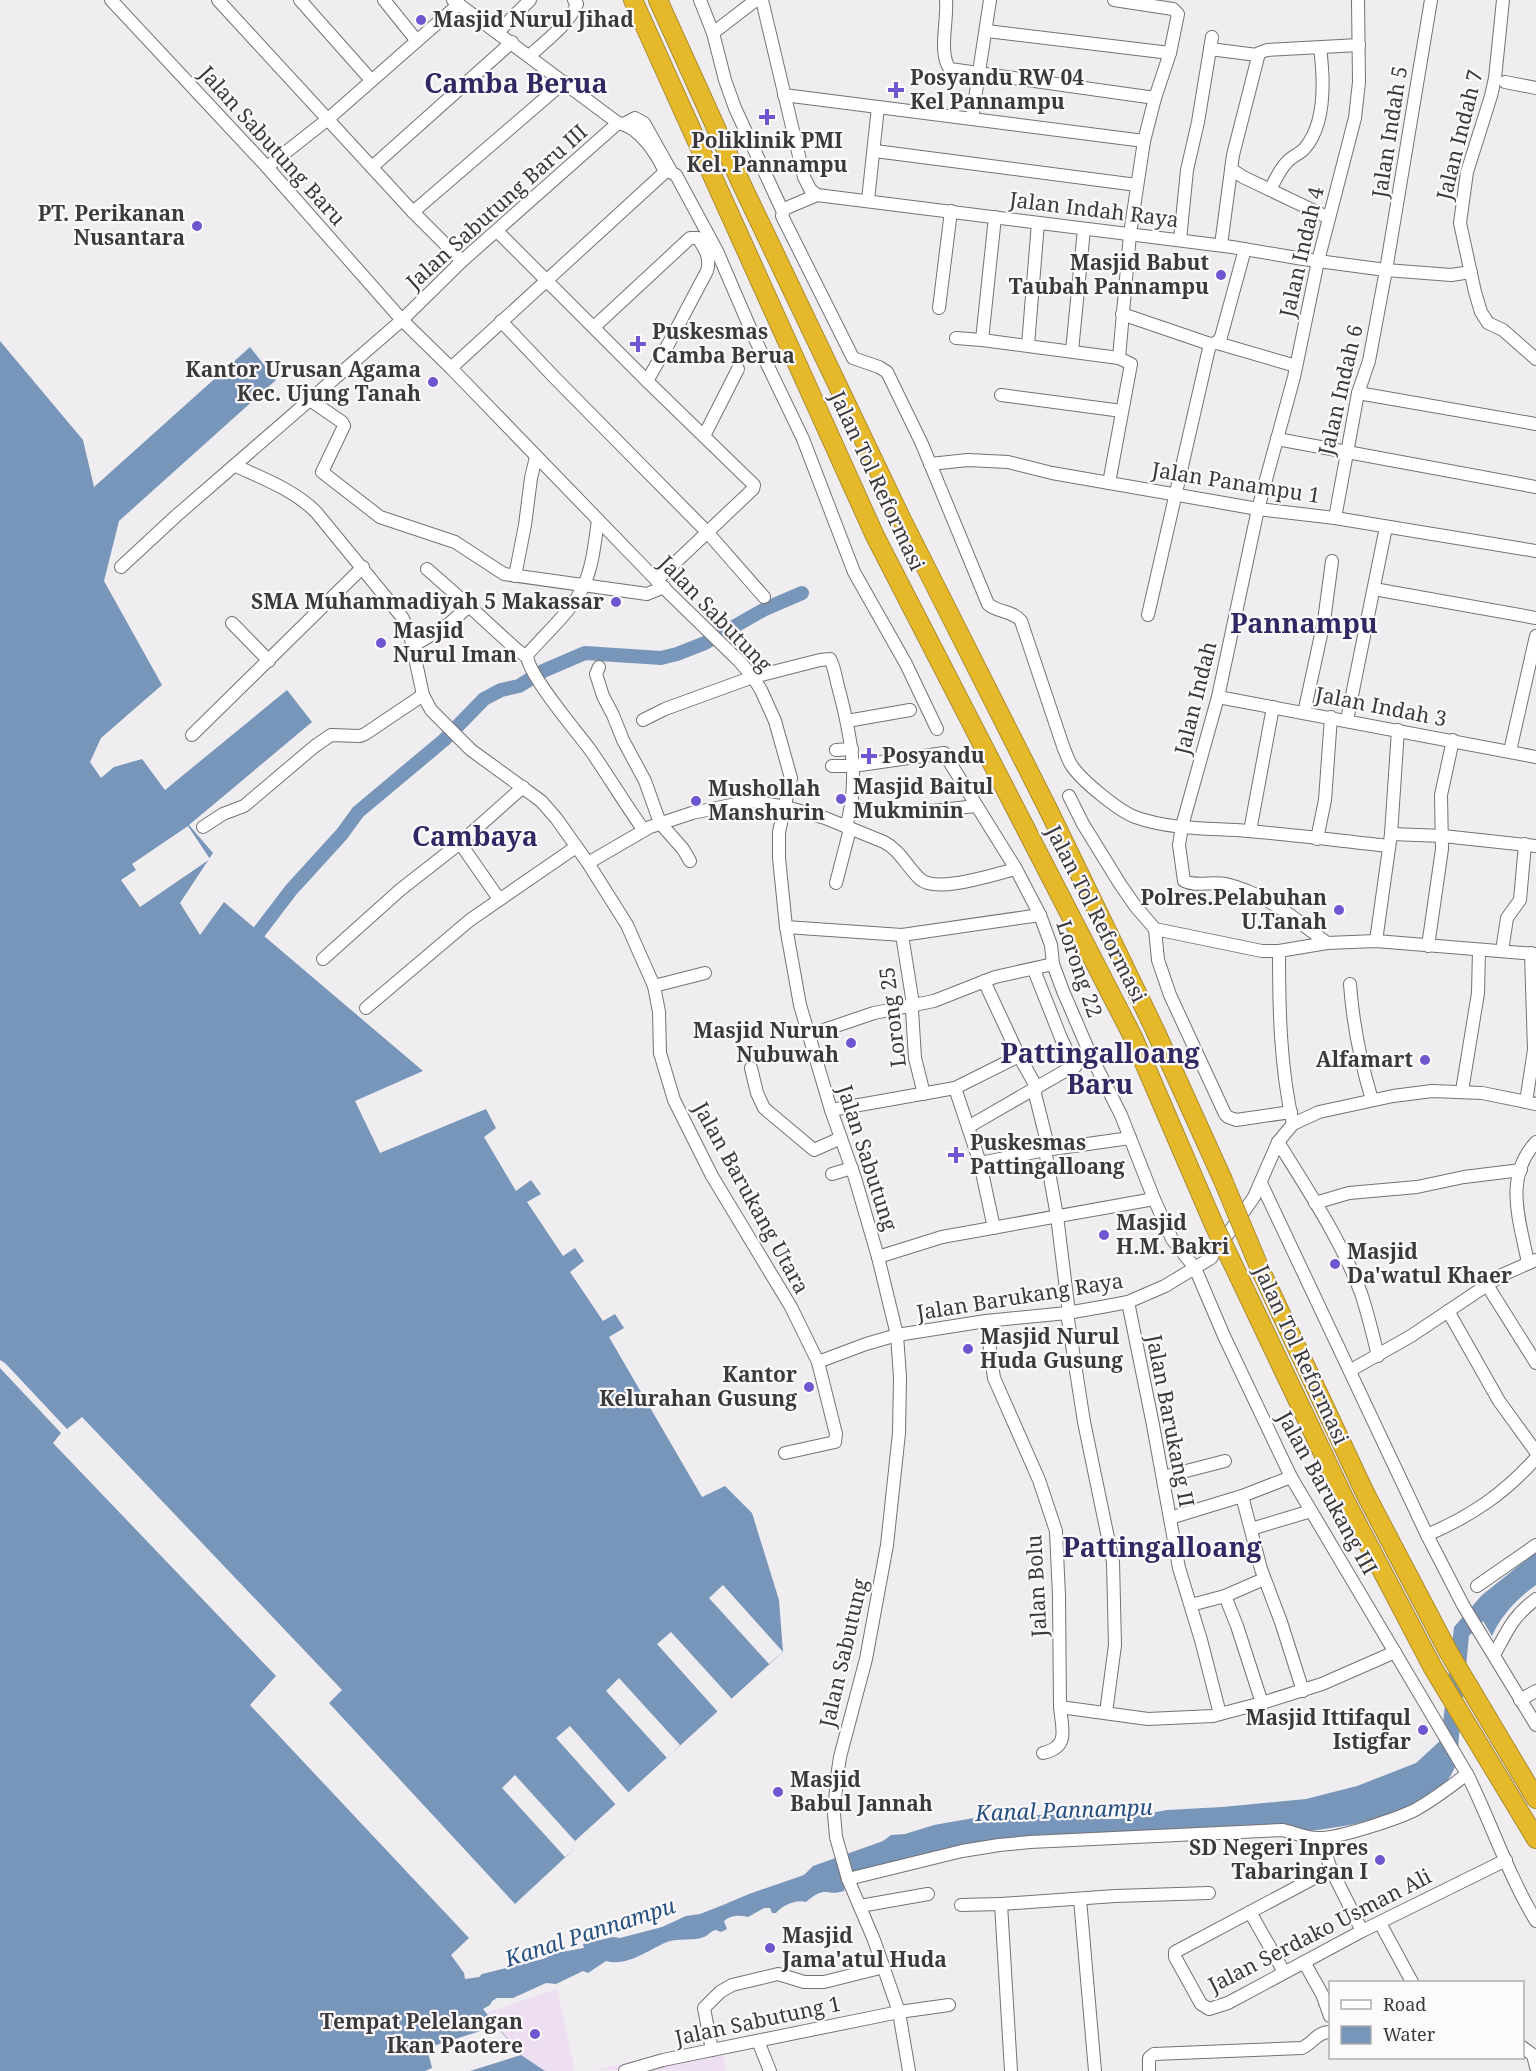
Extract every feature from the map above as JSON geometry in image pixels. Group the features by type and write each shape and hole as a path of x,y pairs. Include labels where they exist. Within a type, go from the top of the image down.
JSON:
{"highway":[{"path":"624,0 719,191"},
{"name":"Jalan Tol Reformasi","path":"633,0 875,536 1133,1037 1214,1225 1347,1504 1433,1668 1536,1839"},
{"name":"Jalan Tol Reformasi","path":"658,0 741,183 902,520 1154,1028 1222,1178 1260,1269 1365,1493 1449,1653 1536,1799"},
{"path":"1502,1743 1536,1788"},
{"path":"1482,1752 1536,1856"}],"street":[{"name":"Jalan Sabutung Baru","path":"111,0 267,166 402,320"},
{"path":"218,0 413,212 462,261"},
{"path":"300,0 371,80"},
{"path":"384,0 417,41"},
{"path":"498,32 530,0"},
{"path":"529,56 573,12 577,4 574,0"},
{"path":"700,0 713,33 735,108 783,212 782,216 851,354 857,360 887,372 930,464 988,604 1014,614 1021,621 1072,767 1117,808 1133,816 1165,825 1250,831 1317,839 1390,840 1443,836 1530,845 1520,900 1507,918 1502,951"},
{"path":"713,33 756,0"},
{"path":"762,0 804,177 810,189 817,195 784,209 783,212"},
{"path":"946,0 943,53 947,65 952,70 1155,98"},
{"path":"972,118 990,0"},
{"path":"1114,0 1173,9 1178,14 1170,53 1144,141 1130,234 1119,358"},
{"name":"Jalan Indah 4","path":"1258,509 1296,366 1318,261 1355,118 1359,45 1358,0"},
{"name":"Jalan Indah 5","path":"1386,270 1431,0"},
{"name":"Jalan Indah 7","path":"1503,0 1500,46 1491,96 1467,172 1460,223 1481,312 1488,323 1503,330 1536,359"},
{"path":"267,166 328,119 417,41 456,2 621,123 638,132 665,170 665,174 639,195 451,368"},
{"path":"987,31 1170,53"},
{"path":"372,167 512,42"},
{"path":"1180,240 1187,170 1198,122 1211,43 1257,55 1266,50 1359,45"},
{"path":"1270,190 1289,159 1298,155 1306,147 1317,126 1321,112 1320,48"},
{"path":"1221,245 1231,169 1257,55"},
{"path":"413,212 564,82"},
{"path":"1505,82 1536,88"},
{"path":"784,95 1144,141"},
{"path":"868,200 878,107"},
{"path":"621,123 635,118 644,123 672,172 676,175 717,251 754,337 803,439 854,572 906,664 937,729"},
{"name":"Jalan Sabutung Baru III","path":"402,320 462,261 621,123"},
{"path":"875,151 1137,185"},
{"path":"1231,169 1329,218"},
{"name":"Jalan Indah Raya","path":"817,195 1221,245 1386,270 1451,275 1471,272"},
{"path":"939,308 951,211"},
{"path":"982,340 995,217"},
{"path":"1028,345 1038,223"},
{"path":"1072,351 1084,229"},
{"path":"310,400 342,422 344,426 322,470 323,473 380,517 455,542 504,574 647,594 661,584 754,487 497,231"},
{"path":"594,327 690,238 698,238 709,259 707,271 647,381"},
{"path":"1148,615 1213,344 1221,337 1245,249"},
{"name":"Jalan Indah 6","path":"1335,518 1358,393 1369,360 1386,270"},
{"path":"1122,314 1213,344 1296,366"},
{"path":"121,567 402,320"},
{"name":"Jalan Sabutung","path":"402,320 753,677 775,721 788,764 791,778 779,832 781,893 800,1005 831,1110 852,1168 878,1257 897,1335 900,1377 899,1433 887,1545 866,1659 855,1694 837,1777 834,1814 839,1847 848,1879 884,1967 899,2012 909,2071"},
{"path":"501,321 708,533 764,597"},
{"path":"956,338 1028,345 1128,361 1131,367 1109,483"},
{"path":"704,436 738,369"},
{"path":"1358,393 1536,424"},
{"path":"1001,395 1122,411"},
{"path":"1277,439 1536,487"},
{"path":"515,576 536,457"},
{"name":"Jalan Panampu 1","path":"930,464 968,460 1008,462 1052,473 1258,509 1335,518 1536,551"},
{"name":"Jalan Barukang Utara","path":"236,466 307,502 363,567 402,617 409,630 423,695 431,710 450,731 484,760 541,801 588,863 627,925 654,986 659,1012 660,1053 674,1100 712,1176 790,1307 818,1362 836,1442 785,1453"},
{"name":"Jalan Indah","path":"1258,509 1218,697 1182,826 1179,845 1184,881 1190,884 1226,884 1268,899 1327,944"},
{"path":"598,520 595,545 584,585 564,614 527,655 528,663 643,830"},
{"path":"1347,720 1386,527"},
{"path":"1304,713 1324,621 1332,561"},
{"path":"192,735 363,567"},
{"path":"428,569 516,649 527,655"},
{"path":"1374,589 1536,618"},
{"path":"413,646 449,624 470,606"},
{"path":"232,623 269,661"},
{"path":"1510,751 1536,636"},
{"path":"643,720 665,709 753,677 826,658 832,662 847,721 852,749 854,783 853,830 836,883"},
{"path":"598,667 596,674 603,696 622,740 645,781 660,823 683,849 690,861"},
{"path":"203,827 223,814 244,806 331,735 360,736 365,734 423,695"},
{"name":"Jalan Indah 3","path":"1218,697 1536,757"},
{"path":"1250,831 1273,707"},
{"path":"847,721 910,710"},
{"path":"1317,839 1325,800 1331,717"},
{"path":"1376,941 1390,840 1398,730"},
{"path":"1428,946 1443,836 1441,795 1453,740"},
{"path":"836,750 852,749"},
{"name":"Lorong 22","path":"853,766 944,753 975,806 1016,868 1040,915 1051,945 1053,964 1090,1056 1115,1101 1172,1239 1195,1268"},
{"path":"832,766 853,766"},
{"path":"323,959 422,871 460,843 523,787"},
{"path":"1069,796 1083,824 1120,884 1155,929 1158,960 1170,995 1228,1118 1236,1120 1292,1118 1282,1065 1280,951"},
{"path":"588,863 643,830 660,823 692,813 751,801 786,807 825,818 892,846 919,878 932,884 960,882 1016,868"},
{"path":"852,808 900,814 975,806"},
{"path":"460,843 499,898"},
{"path":"366,1008 430,952 499,898 576,847"},
{"path":"786,927 902,935 1040,915"},
{"path":"1155,929 1262,951 1376,941 1533,954 1534,1050 1531,1103"},
{"name":"Lorong 25","path":"902,935 913,1004 915,1058 924,1094"},
{"path":"1462,1091 1478,993 1479,950"},
{"path":"809,1035 874,1013 934,1001 984,981 1053,964"},
{"path":"1034,969 1060,1038 1075,1067"},
{"path":"654,986 705,973"},
{"path":"984,981 1036,1089 1047,1150 1084,1422 1113,1562 1115,1645 1106,1713"},
{"path":"1350,984 1352,1023 1372,1100"},
{"path":"831,1110 955,1088 1019,1056"},
{"path":"968,1127 1075,1067 1090,1056"},
{"path":"751,1068 760,1100 765,1108 814,1150 841,1138"},
{"path":"955,1088 980,1163 994,1228"},
{"name":"Jalan Barukang Raya","path":"818,1362 897,1335 986,1321 1068,1313 1128,1302 1165,1286 1211,1258 1262,1183 1267,1164 1292,1118 1418,1092 1462,1091 1531,1103"},
{"path":"980,1163 1047,1150 1130,1138"},
{"path":"1278,1142 1315,1203 1356,1281 1367,1311 1378,1356"},
{"path":"1351,1370 1378,1356 1502,1275 1532,1262 1515,1197 1516,1178 1525,1157 1536,1142"},
{"path":"832,1174 852,1168"},
{"path":"1315,1203 1349,1193 1417,1187 1464,1177 1521,1170"},
{"path":"1262,1183 1427,1535 1462,1601 1536,1725"},
{"path":"878,1257 942,1237 1154,1199"},
{"name":"Jalan Barukang III","path":"1195,1268 1224,1336 1291,1477 1465,1769"},
{"path":"1486,1285 1536,1363"},
{"name":"Jalan Barukang II","path":"1128,1302 1179,1568 1220,1714"},
{"path":"1448,1311 1498,1401 1536,1452"},
{"name":"Jalan Bolu","path":"986,1321 994,1378 1039,1480 1056,1531 1062,1733 1060,1744 1055,1749 1043,1753"},
{"path":"1427,1535 1489,1503 1516,1480 1536,1458"},
{"path":"1163,1477 1226,1461"},
{"path":"1170,1518 1242,1496 1291,1477"},
{"path":"1242,1496 1264,1579 1281,1622 1302,1691"},
{"path":"1251,1529 1311,1511"},
{"path":"1477,1586 1536,1545"},
{"path":"1191,1605 1225,1596 1264,1579"},
{"path":"1225,1596 1262,1703"},
{"path":"1492,1652 1516,1616 1536,1599"},
{"path":"1060,1707 1148,1719 1213,1716 1322,1684 1395,1652"},
{"path":"1520,1700 1536,1691"},
{"path":"848,1879 962,1851 1030,1842 1282,1830 1299,1833 1309,1838 1320,1838 1355,1831 1412,1811 1465,1769 1536,1921"},
{"path":"1320,1838 1331,1869 1362,1930"},
{"name":"Jalan Serdako Usman Ali","path":"1331,1869 1175,1952 1175,1957 1201,2004 1209,2009 1228,2003 1362,1930 1506,1860"},
{"path":"961,1905 1209,1893"},
{"path":"860,1906 928,1894"},
{"path":"1080,1899 1095,2071"},
{"path":"1001,1904 1011,2071"},
{"path":"1250,1912 1284,1972"},
{"path":"1380,1923 1411,1981"},
{"path":"1304,1962 1322,1994 1329,2013"},
{"path":"712,2050 704,2008 720,1992 732,1985 778,1974 804,1982 824,1982 884,1967"},
{"name":"Jalan Sabutung 1","path":"625,2071 663,2060 899,2012 950,2005"},
{"path":"1149,2071 1149,2058 1154,2054 1295,2049 1309,2045 1318,2034 1329,2032"},
{"path":"758,2041 770,2071"},
{"path":"1524,2048 1533,2055 1536,2067"}],"shaded area":[{"name":"Tempat Pelelangan Ikan Paotere","path":"557,1989 575,2071 545,2071 521,2055 486,2013"},
{"path":"721,2046 727,2071 594,2070 675,2052"}],"water":[{"path":"0,341 83,440 94,487 250,347 276,380 119,521 104,581 162,685 101,738 90,762 101,778 114,767 142,759 165,790 287,690 312,722 189,825 213,853 180,903 200,935 224,902 423,1071 355,1101 380,1153 486,1109 496,1128 484,1137 516,1191 531,1180 541,1194 527,1202 563,1256 575,1248 584,1261 570,1272 603,1321 615,1314 624,1328 609,1337 702,1497 725,1486 752,1513 779,1600 783,1652 575,1841 572,1851 515,1904 329,1703 342,1690 82,1417 67,1429 0,1360"},
{"path":"0,1368 61,1433 53,1443 276,1676 250,1705 469,1938 451,1955 464,1973 465,1979 543,1959 556,1953 584,1948 583,1944 613,1937 620,1938 662,1927 686,1916 700,1914 804,1875 813,1866 883,1841 891,1835 905,1834 934,1825 985,1816 1088,1814 1106,1819 1119,1819 1167,1810 1306,1799 1357,1786 1416,1763 1441,1740 1454,1627 1482,1595 1536,1552 1536,1585 1511,1608 1500,1621 1492,1636 1483,1621 1469,1636 1457,1760 1447,1781 1432,1795 1390,1815 1344,1826 1303,1832 1007,1840 846,1883 844,1891 822,1892 806,1902 798,1901 786,1905 776,1913 772,1913 770,1908 764,1908 748,1917 732,1917 724,1921 727,1929 721,1932 716,1930 700,1938 667,1942 630,1960 606,1961 588,1973 583,1971 556,1984 546,1983 513,1998 497,1998 492,2001 483,2009 521,2055 545,2071 0,2071"}],"pier":[{"path":"188,826 210,859 140,907 121,880 136,870 132,864"},
{"path":"723,1585 783,1652 769,1664 709,1598"},
{"path":"671,1632 732,1699 718,1712 657,1644"},
{"path":"619,1678 680,1745 667,1758 606,1691"},
{"path":"570,1726 629,1793 616,1805 556,1738"},
{"path":"515,1775 575,1841 572,1851 565,1857 502,1788"},
{"path":"496,2026 521,2055 470,2071 425,2071 432,2068 427,2048"}],"waterway":[{"path":"259,932 291,890 342,834 358,812 444,740 484,699 501,690 519,686 543,671 585,653 661,658 677,654 705,643 765,609 802,593"}],"place":[{"name":"Masjid Nurul Jihad","path":"421,20"},
{"name":"Posyandu RW 04 Kel Pannampu","path":"896,90"},
{"name":"Poliklinik PMI Kel. Pannampu","path":"767,117"},
{"name":"PT. Perikanan Nusantara","path":"197,226"},
{"name":"Masjid Babut Taubah Pannampu","path":"1221,275"},
{"name":"Puskesmas Camba Berua","path":"638,344"},
{"name":"Kantor Urusan Agama Kec. Ujung Tanah","path":"433,382"},
{"name":"SMA Muhammadiyah 5 Makassar","path":"616,602"},
{"name":"Masjid Nurul Iman","path":"381,643"},
{"name":"Posyandu","path":"869,756"},
{"name":"Masjid Baitul Mukminin","path":"841,799"},
{"name":"Mushollah Manshurin","path":"696,801"},
{"name":"Polres.Pelabuhan U.Tanah","path":"1339,910"},
{"name":"Masjid Nurun Nubuwah","path":"851,1043"},
{"name":"Alfamart","path":"1425,1060"},
{"name":"Puskesmas Pattingalloang","path":"956,1155"},
{"name":"Masjid H.M. Bakri","path":"1104,1235"},
{"name":"Masjid Da'watul Khaer","path":"1335,1264"},
{"name":"Masjid Nurul Huda Gusung","path":"968,1349"},
{"name":"Kantor Kelurahan Gusung","path":"809,1387"},
{"name":"Masjid Ittifaqul Istigfar","path":"1423,1730"},
{"name":"Masjid Babul Jannah","path":"778,1792"},
{"name":"SD Negeri Inpres Tabaringan I","path":"1380,1860"},
{"name":"Masjid Jama'atul Huda","path":"770,1948"},
{"name":"Tempat Pelelangan Ikan Paotere","path":"535,2034"}],"district":[{"name":"Camba Berua","path":"516,84"},
{"name":"Pannampu","path":"1304,624"},
{"name":"Cambaya","path":"475,837"},
{"name":"Pattingalloang Baru","path":"1100,1070"},
{"name":"Pattingalloang","path":"1162,1548"}],"water label":[{"name":"Kanal Pannampu","path":"1064,1810"},
{"name":"Kanal Pannampu","path":"590,1932"}]}
